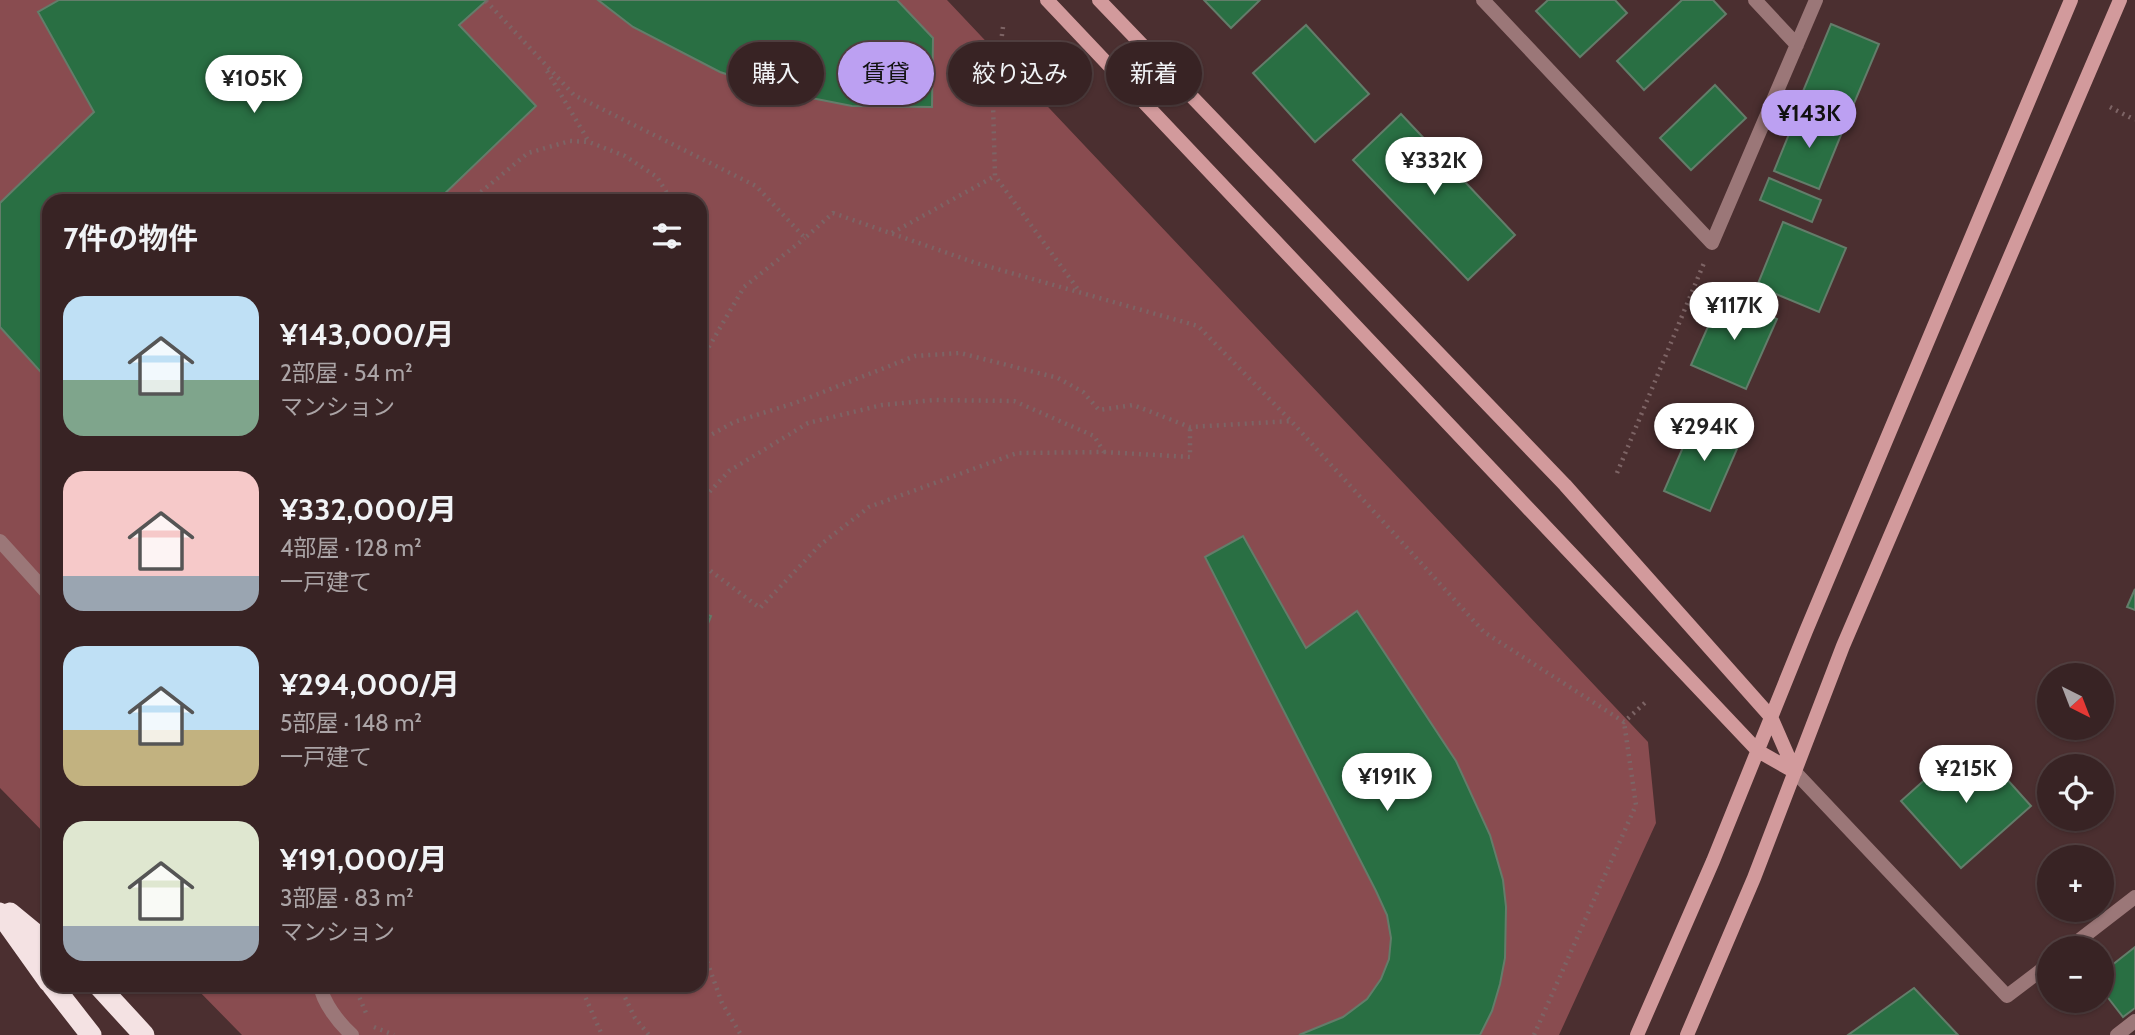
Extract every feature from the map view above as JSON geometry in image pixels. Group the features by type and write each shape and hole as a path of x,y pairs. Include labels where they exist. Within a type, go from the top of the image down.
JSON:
{"highway":[{"path":"0,905 42,939"},
{"path":"0,913 42,972"},
{"path":"57,992 91,1035"},
{"path":"104,992 144,1035"}],"street":[{"path":"1047,0 1758,751 1795,772 2007,996 2037,973"},
{"path":"1099,0 1565,485 1771,717 1795,772"},
{"path":"1483,0 1712,243 1816,0"},
{"path":"1755,0 1797,45"},
{"path":"1637,1035 1713,861 2071,0"},
{"path":"1687,1035 1754,878 1843,646 2120,0"},
{"path":"0,541 42,586"},
{"path":"2085,936 2135,897"},
{"path":"321,992 344,1028 352,1035"},
{"path":"2117,1035 2135,1021"}],"path":[{"path":"486,1 574,95 756,186 805,239"},
{"path":"1003,27 993,103 995,176 1080,292"},
{"path":"544,65 589,142"},
{"path":"2110,107 2135,120"},
{"path":"478,194 527,153 570,141 589,142 625,156 657,177 668,194"},
{"path":"891,233 995,176"},
{"path":"707,350 744,287 834,213 976,263 1198,326 1292,421 1484,632 1624,722 1636,805 1534,1035"},
{"path":"1617,473 1712,243"},
{"path":"707,437 734,422 795,402 915,356 960,353 1058,378 1083,392 1099,410 1133,405 1190,427 1292,421"},
{"path":"707,495 729,471 808,423 882,405 934,400 1014,401 1094,436 1104,452"},
{"path":"707,568 760,608 820,545 869,506 1017,453 1104,452 1191,457 1190,427"},
{"path":"1624,722 1648,700"},
{"path":"707,961 722,1003 741,1035"},
{"path":"357,992 368,1016"},
{"path":"583,992 602,1035"},
{"path":"622,992 635,1018 649,1035"},
{"path":"373,1027 394,1035"}],"shaded area":[{"path":"0,0 947,0 987,42 948,42 948,105 1046,105 1648,742 1656,823 1559,1035 242,1035 200,992 707,992 707,194 42,194 42,831 0,788"}],"building":[{"path":"59,0 487,0 459,25 536,106 444,194 42,194 42,373 0,327 0,203 94,112 38,12"},
{"path":"598,0 897,0 933,38 933,42 838,42 838,103 824,100 824,42 728,42 728,75 633,27"},
{"path":"1204,0 1260,0 1231,28"},
{"path":"1548,0 1615,0 1627,13 1580,57 1536,11"},
{"path":"1682,0 1713,0 1726,14 1644,90 1617,61"},
{"path":"1831,24 1879,44 1847,120 1799,101"},
{"path":"1306,25 1369,94 1315,142 1253,73"},
{"path":"1715,85 1746,118 1691,170 1660,138"},
{"path":"847,105 932,105 932,107"},
{"path":"1798,112 1843,130 1819,189 1774,171"},
{"path":"1401,114 1515,235 1468,280 1353,160"},
{"path":"1769,178 1821,200 1812,222 1760,200"},
{"path":"1783,222 1846,248 1819,312 1757,286"},
{"path":"1722,295 1777,319 1746,389 1691,365"},
{"path":"1697,415 1743,435 1710,511 1664,491"},
{"path":"1243,536 1306,648 1357,611 1456,761 1490,835 1503,880 1506,907 1505,958 1500,984 1492,1011 1480,1035 1299,1035 1343,1017 1367,999 1381,979 1389,959 1391,938 1387,915 1376,891 1205,557"},
{"path":"2135,589 2135,610 2127,607"},
{"path":"1979,748 2031,806 1961,868 1901,801 1959,749 1968,758"},
{"path":"2135,947 2135,1008 2123,1017 2114,1005 2114,964"},
{"path":"1914,988 1958,1035 1848,1035"}]}
